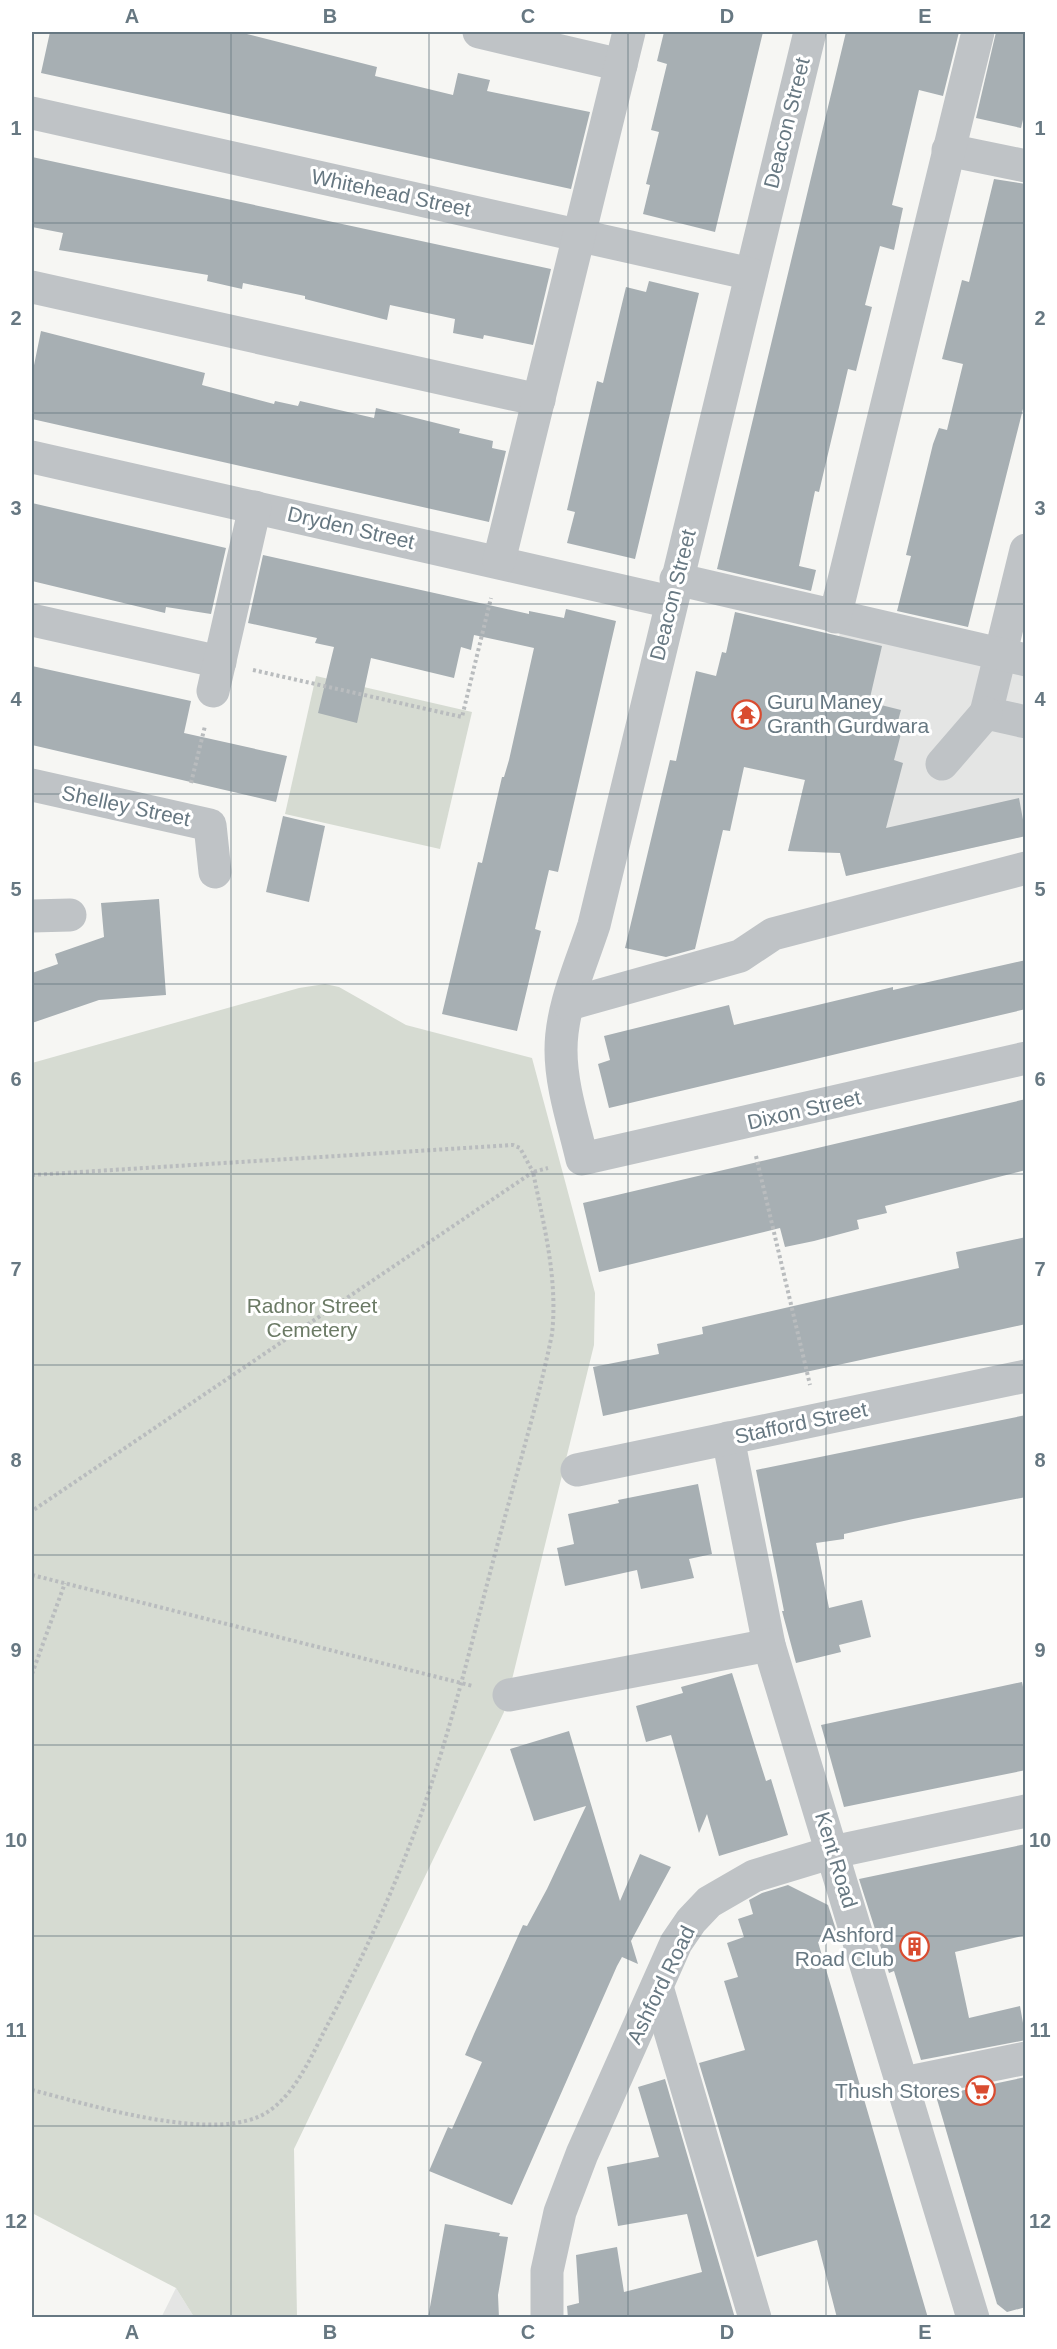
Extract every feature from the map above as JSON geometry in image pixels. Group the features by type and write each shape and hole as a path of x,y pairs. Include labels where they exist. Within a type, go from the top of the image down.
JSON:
{"street":[{"path":"479,32 621,65"},
{"path":"499,561 629,32"},
{"name":"Deacon Street","path":"582,1159 565,1086 561,1050 569,1004 594,925 810,32"},
{"path":"835,616 978,32"},
{"name":"Whitehead Street","path":"32,113 751,274"},
{"path":"948,150 1026,166"},
{"path":"32,287 539,400"},
{"name":"Dryden Street","path":"32,457 499,561 835,616 1013,658"},
{"path":"32,620 217,677 255,507"},
{"path":"942,764 986,713 1013,658 1026,550"},
{"path":"986,713 1026,722"},
{"name":"Shelley Street","path":"32,785 210,825 215,872"},
{"path":"569,1004 740,956 773,934 1026,868"},
{"path":"32,916 70,915"},
{"name":"Dixon Street","path":"582,1159 1026,1058"},
{"name":"Stafford Street","path":"577,1470 1026,1376"},
{"name":"Kent Road","path":"728,1438 769,1645 974,2318"},
{"path":"509,1695 769,1645"},
{"name":"Ashford Road","path":"547,2318 547,2271 560,2212 676,1943 708,1902 754,1876 833,1852 1026,1811"},
{"path":"657,1987 755,2318"},
{"path":"904,2083 1026,2058"}],"path":[{"path":"182,818 217,677 462,717 499,561"},
{"path":"748,1123 818,1419"},
{"path":"32,1175 513,1145 519,1148 533,1172 554,1278 555,1310 552,1334 461,1682 421,1812 363,1957 293,2088 269,2111 249,2120 220,2124 190,2124 148,2118 32,2090"},
{"path":"32,1511 533,1172 582,1159"},
{"path":"32,1575 461,1682"},
{"path":"32,1674 65,1583"}],"shaded area":[{"path":"842,624 1025,667 1025,836 846,876 840,853 788,851"},
{"path":"176,2288 194,2317 161,2318"}],"green space":[{"path":"316,676 472,712 440,849 285,814"},
{"name":"Radnor Street Cemetery","path":"325,984 339,987 406,1025 532,1058 595,1293 594,1345 504,1712 294,2149 297,2317 194,2317 176,2288 32,2213 32,1063 299,988"}],"building":[{"path":"50,32 239,32 377,67 375,76 453,95 458,73 490,80 487,91 590,112 571,189 41,73"},
{"path":"664,32 763,32 715,232 643,214 650,185 646,184 659,132 651,130 667,64 657,61"},
{"path":"846,32 959,32 943,96 919,90 892,205 903,208 894,250 880,246 865,305 872,307 856,371 848,369 819,492 815,491 799,566 816,570 811,591 717,569"},
{"path":"996,32 1026,32 1026,107 1021,128 976,118"},
{"path":"32,157 551,269 533,345 484,335 483,339 453,333 455,319 390,305 387,320 305,299 305,296 243,283 242,289 207,281 208,275 59,250 63,233 32,227"},
{"path":"994,179 1026,184 1026,397 968,627 897,611 911,556 906,555 933,444 939,428 947,430 963,364 942,359 962,280 969,282"},
{"path":"649,281 699,293 635,559 567,543 575,512 567,510 597,381 603,383 626,287 646,292"},
{"path":"41,331 205,373 202,385 274,404 275,401 298,406 300,401 374,418 376,408 460,429 459,433 493,441 492,448 506,451 489,522 32,419 32,375"},
{"path":"32,503 226,548 211,614 166,607 165,613 32,581"},
{"path":"263,555 529,614 529,611 564,618 566,609 616,621 558,872 549,870 535,929 541,931 517,1031 442,1014 478,862 482,863 502,777 504,777 509,760 534,648 474,635 471,650 461,647 454,678 371,658 357,723 318,713 334,647 315,643 317,638 248,623"},
{"path":"735,612 882,646 869,702 901,710 896,728 902,730 894,760 903,763 886,828 1019,798 1026,836 846,876 840,853 788,851 805,780 744,767 730,831 723,830 695,949 666,957 625,948 670,760 676,761 696,671 716,676 722,652 726,653"},
{"path":"32,666 191,701 184,733 287,756 276,802 32,745"},
{"path":"283,816 325,826 309,902 266,892"},
{"path":"159,899 166,995 99,1000 32,1023 32,973 58,964 55,954 104,937 101,903"},
{"path":"1026,960 1026,1009 609,1108 598,1064 610,1060 604,1036 729,1005 734,1025 893,987 893,990"},
{"path":"1026,1099 1026,1170 885,1206 887,1213 857,1220 859,1229 814,1241 785,1247 780,1228 599,1272 583,1203"},
{"path":"1026,1237 1026,1324 603,1416 593,1367 659,1354 657,1344 703,1334 702,1327 959,1268 956,1252"},
{"path":"1026,1415 1026,1497 844,1534 844,1539 816,1543 829,1608 862,1600 871,1637 839,1645 841,1652 796,1663 782,1611 784,1611 756,1470"},
{"path":"698,1484 712,1554 689,1559 694,1578 641,1589 637,1570 565,1586 557,1548 574,1544 568,1514 619,1503 618,1500"},
{"path":"732,1673 766,1781 771,1779 788,1835 719,1856 707,1814 699,1833 671,1735 646,1742 636,1706 683,1693 681,1687"},
{"path":"1022,1682 1026,1701 1026,1770 844,1807 821,1725"},
{"path":"569,1731 620,1901 640,1854 671,1867 631,1941 638,1964 622,1957 617,1966 512,2205 429,2171 448,2127 452,2129 482,2062 465,2055 474,2034 523,1925 527,1926 547,1889 586,1806 534,1821 510,1749"},
{"path":"1026,1844 1026,1935 955,1952 969,2018 1020,2006 1026,2040 921,2060 894,1971 889,1973 859,1879"},
{"path":"788,1885 828,1905 838,1936 818,1942 928,2318 837,2318 817,2240 757,2257 699,2063 745,2050 724,1981 738,1977 727,1943 744,1937 738,1919 753,1914 749,1900 762,1893"},
{"path":"1026,2077 1026,2307 1007,2312 997,2304 936,2096"},
{"path":"665,2079 735,2318 568,2318 567,2306 579,2303 576,2255 617,2247 624,2292 702,2272 687,2214 618,2226 607,2167 659,2157 638,2087"},
{"path":"445,2224 500,2233 499,2236 508,2237 498,2295 499,2318 428,2318"}],"place":[{"name":"Guru Maney Granth Gurdwara","path":"746,714"},
{"name":"Ashford Road Club","path":"915,1947"},
{"name":"Thush Stores","path":"981,2091"}]}
